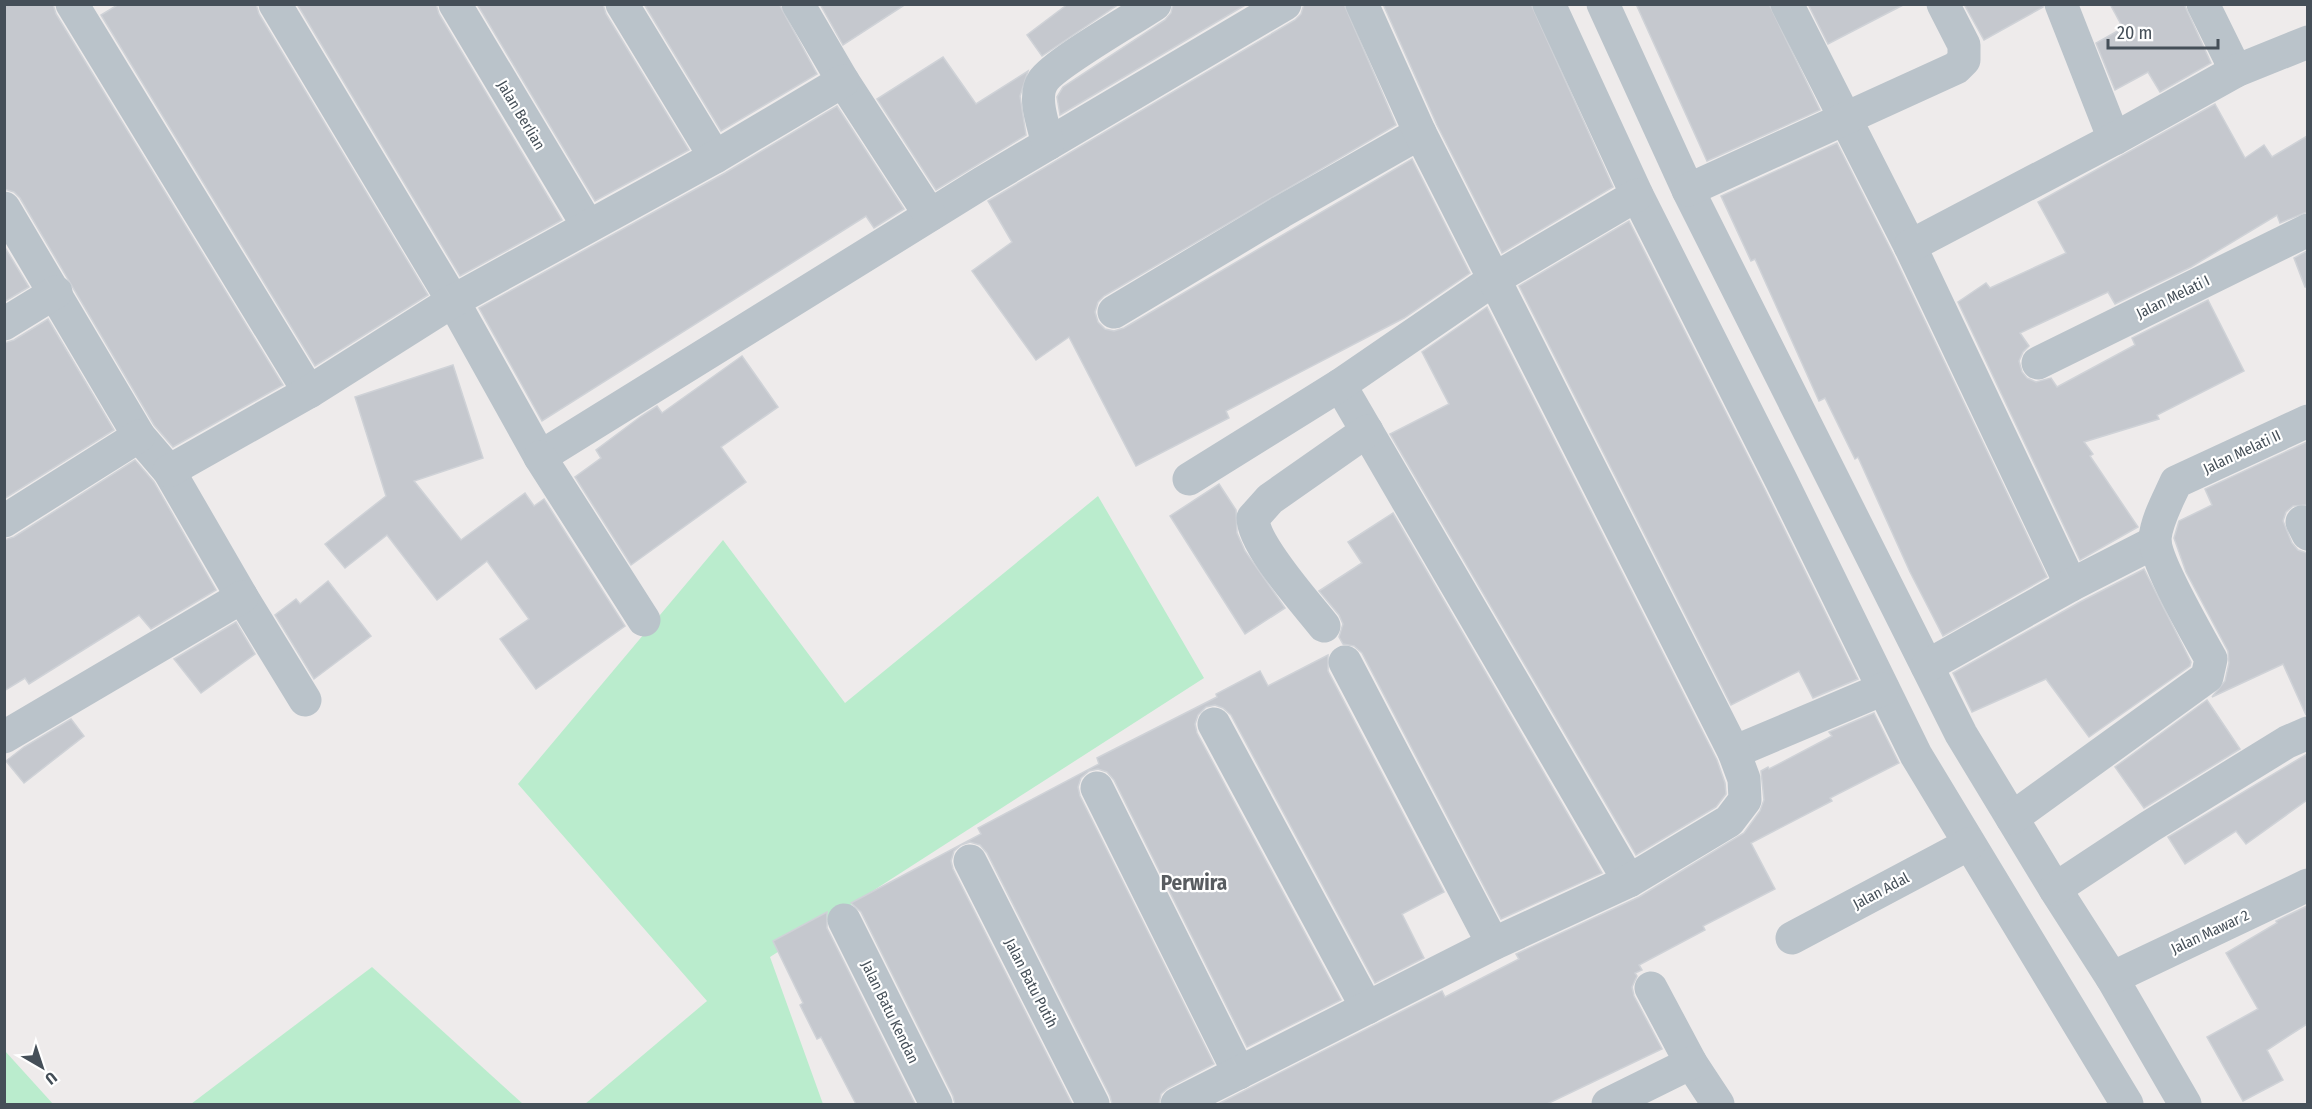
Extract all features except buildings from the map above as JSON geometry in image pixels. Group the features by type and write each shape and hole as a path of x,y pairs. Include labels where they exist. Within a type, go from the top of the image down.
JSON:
{"street":[{"path":"72,4 309,392"},
{"path":"275,4 453,301 540,457 644,620"},
{"name":"Jalan Berlian","path":"454,4 588,226"},
{"path":"622,4 715,157"},
{"path":"798,4 843,81 930,215"},
{"path":"1048,144 1039,100 1043,81 1062,65 1155,4"},
{"path":"540,457 930,215 1285,4"},
{"path":"1177,1104 1493,944 1629,881 1730,821 1745,800 1744,779 1734,752 1496,278 1420,133 1362,4"},
{"path":"1549,4 1637,195 1781,480 1916,756 2127,1104"},
{"path":"1604,4 1688,190 1961,734 2112,978 2185,1104"},
{"path":"1787,4 1910,246 2071,585"},
{"path":"1688,190 1843,118 1956,69 1964,60 1964,45 1943,4"},
{"path":"2061,4 2114,139"},
{"path":"2203,4 2236,71"},
{"path":"1910,246 2114,139 2236,71 2307,42"},
{"path":"169,471 309,392 453,301 715,157 843,81"},
{"path":"1114,312 1281,212 1420,133"},
{"path":"1189,478 1340,385 1496,278 1637,195"},
{"path":"4,208 139,435 169,471 305,700"},
{"name":"Jalan Melati I","path":"2038,363 2307,230"},
{"path":"4,324 56,292"},
{"path":"1340,385 1629,881"},
{"name":"Jalan Melati II","path":"2155,542 2157,527 2176,482 2307,422"},
{"path":"1324,626 1261,543 1253,526 1253,518 1270,500 1367,431"},
{"path":"4,521 139,435"},
{"path":"1781,480 1825,459"},
{"path":"1927,666 2071,585 2155,542 2184,613 2211,659 2206,677 2012,818"},
{"path":"4,737 242,597"},
{"path":"1345,662 1493,944"},
{"path":"1734,752 1883,689"},
{"path":"1214,724 1367,1008"},
{"path":"2055,889 2179,808 2287,742 2307,733"},
{"path":"1097,788 1239,1073"},
{"name":"Jalan Adal","path":"1792,938 1970,844"},
{"name":"Jalan Batu Putih","path":"970,861 1093,1104"},
{"name":"Jalan Mawar 2","path":"2112,978 2307,885"},
{"name":"Jalan Batu Kendan","path":"844,920 936,1104"},
{"path":"1651,988 1691,1063 1718,1104"},
{"path":"1608,1104 1691,1063"}],"green space":[{"path":"1098,496 1204,678 770,957 823,1104 585,1104 707,1001 518,784 723,540 845,703"},
{"path":"372,967 523,1104 191,1104"},
{"path":"5,1051 53,1104 5,1104"}],"district":[{"name":"Perwira","path":"1194,883"}]}
